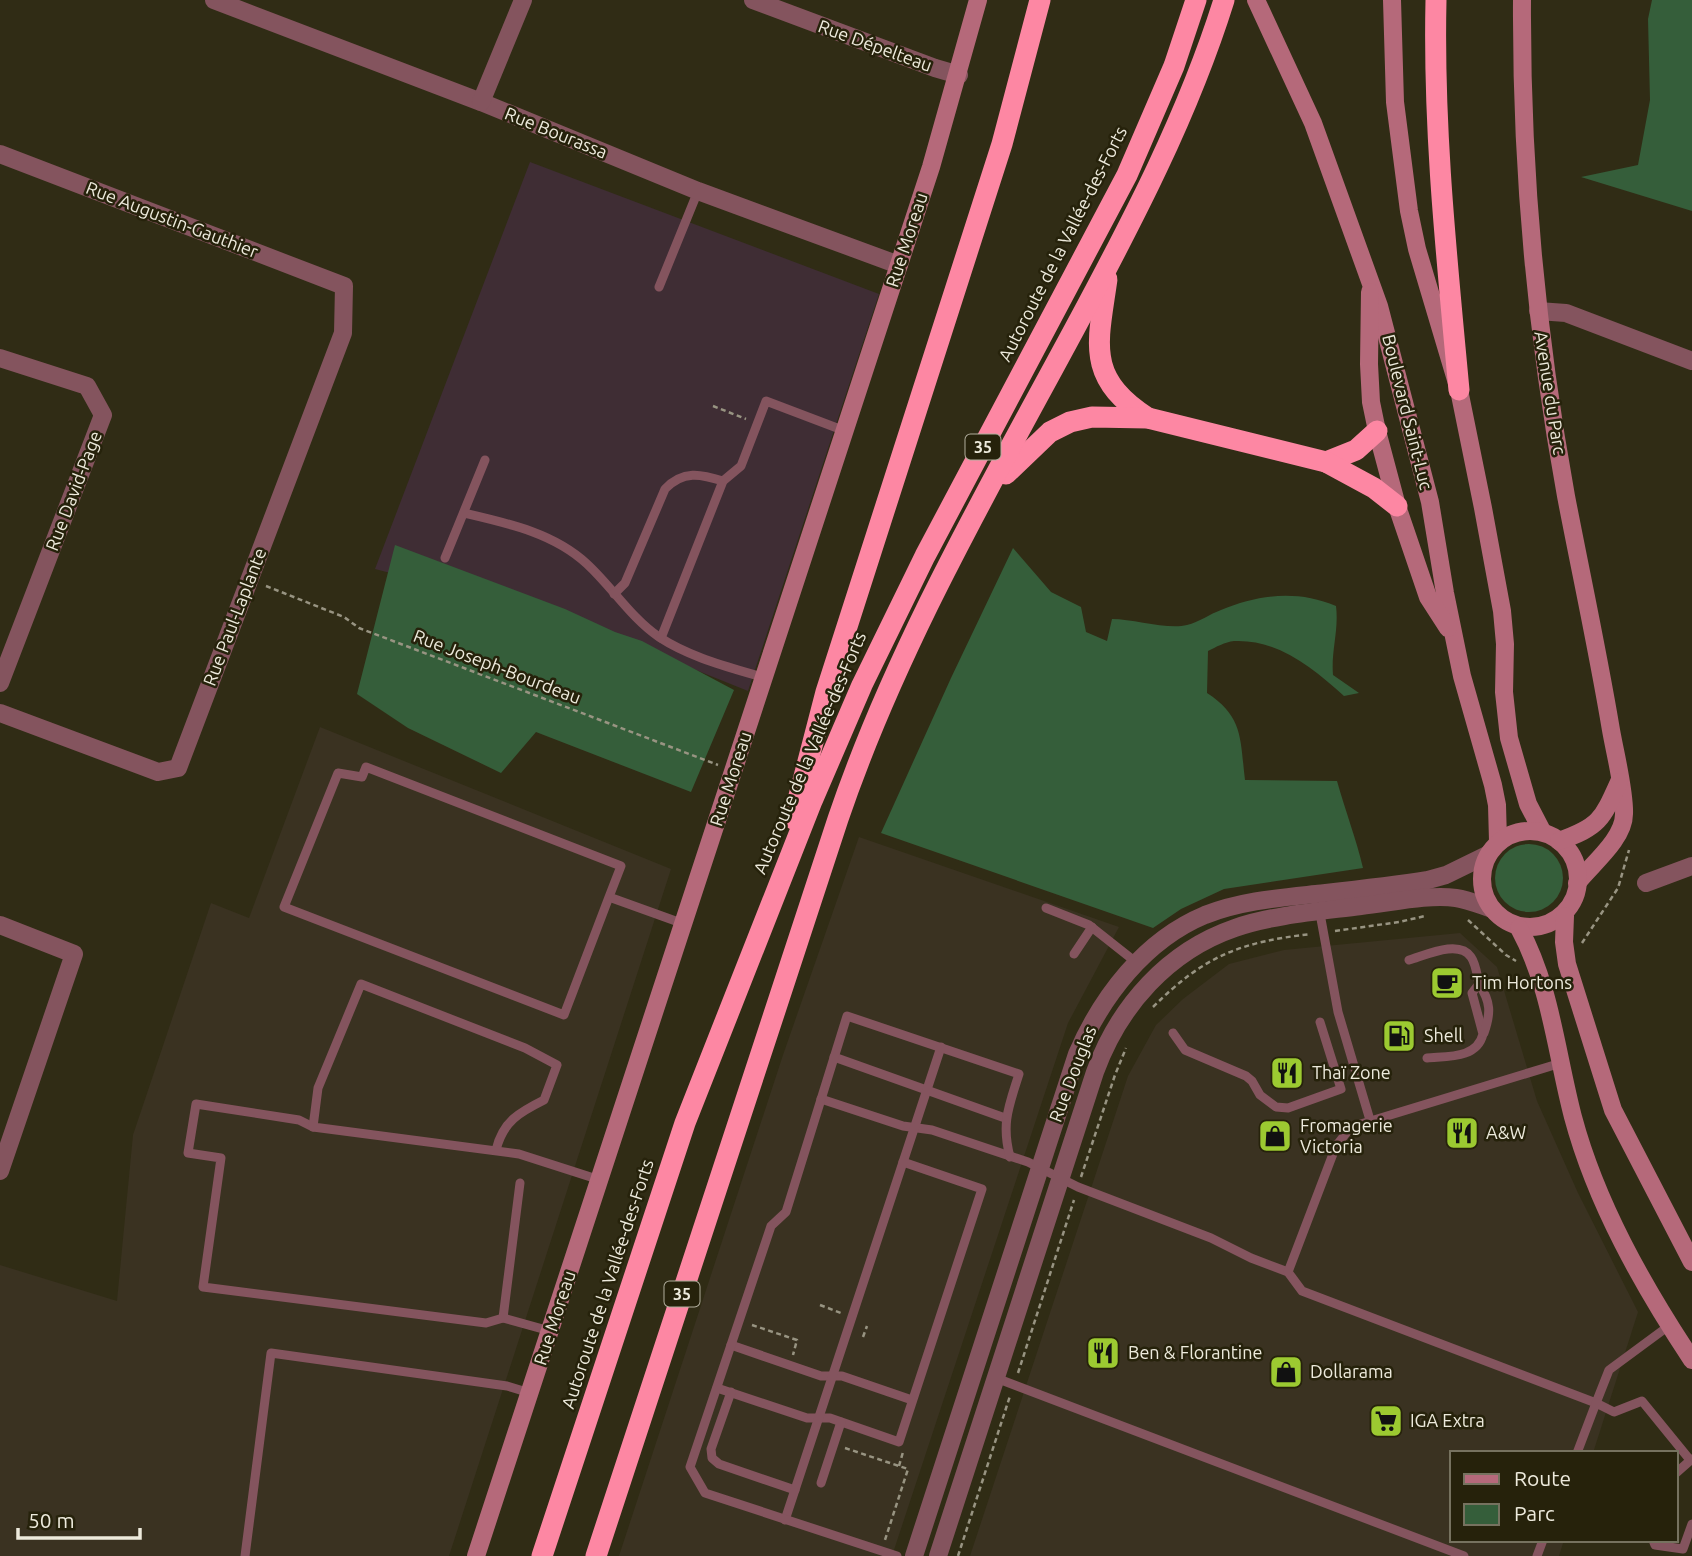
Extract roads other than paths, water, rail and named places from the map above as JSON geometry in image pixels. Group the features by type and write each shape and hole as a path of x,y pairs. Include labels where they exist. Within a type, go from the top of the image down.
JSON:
{"highway":[{"path":"773,896 825,692 1002,144 1040,0"},
{"name":"Autoroute de la Vallée-des-Forts","path":"542,1556 665,1180 773,896 848,717 892,623 1127,175 1174,66 1196,0"},
{"path":"1436,0 1437,141 1459,390"},
{"name":"35","path":"596,1556 845,798 870,732 904,657 1162,158 1204,58 1224,1"},
{"path":"1109,264 1098,343 1102,367 1118,396 1148,418"},
{"path":"989,491 1033,447 1059,427 1092,417 1148,418 1326,462 1374,488 1397,506"},
{"path":"1326,462 1356,450 1377,431"}],"street":[{"name":"Rue Bourassa","path":"214,0 481,102 698,191 899,265"},
{"path":"481,102 523,0"},
{"name":"Rue Dépelteau","path":"753,0 959,75"},
{"name":"Rue Moreau","path":"476,1556 899,265 959,75 978,0"},
{"name":"Boulevard Saint-Luc","path":"1256,0 1313,123 1370,278 1396,366 1430,502 1453,635 1493,785 1498,821 1494,847"},
{"path":"1392,0 1395,102 1409,211 1459,390 1502,611 1508,738 1528,804 1542,831"},
{"name":"Avenue du Parc","path":"1522,0 1527,184 1538,312 1550,401 1624,814 1619,832 1577,883"},
{"name":"Rue Augustin-Gauthier","path":"0,154 344,286"},
{"path":"1370,278 1369,364 1371,402 1377,431 1397,506 1427,597 1453,635"},
{"name":"Rue Paul-Laplante","path":"0,713 158,772 178,768 343,333 344,286"},
{"path":"1538,312 1566,313 1692,361"},
{"name":"Rue David-Page","path":"0,358 87,386 103,415 0,682"},
{"path":"1559,841 1587,831 1601,819 1619,782"},
{"path":"1565,916 1540,928 1518,928 1492,909 1483,883 1485,863 1494,847 1520,831 1542,831 1566,847 1575,863 1577,883 1573,901 1565,916 1567,964 1613,1110 1692,1262"},
{"name":"Rue Douglas","path":"914,1556 1084,1037 1105,1001 1137,963 1179,929 1204,916 1238,905 1428,880 1446,875 1494,847"},
{"path":"1646,883 1692,866"},
{"name":"Rue Douglas","path":"938,1556 1108,1040 1121,1017 1152,981 1192,949 1235,928 1265,920 1447,897 1492,909"},
{"path":"0,925 74,954 0,1171"},
{"path":"1518,928 1544,985 1573,1118 1595,1179 1637,1270 1692,1360"}],"lane":[{"path":"659,287 698,191"},
{"path":"661,638 723,481 741,466 766,401 845,431"},
{"path":"445,558 485,460"},
{"path":"614,594 625,583 665,489 672,481 699,473 723,481"},
{"path":"464,513 515,526 559,544 587,564 649,629 661,638 694,655 765,678"},
{"path":"366,767 621,866 609,897 564,1015 284,908 338,773 362,776 366,767"},
{"path":"1318,894 1338,1012 1370,1121"},
{"path":"609,897 684,924"},
{"path":"1046,908 1092,927 1137,963"},
{"path":"1074,954 1092,927"},
{"path":"1409,960 1457,948 1465,950 1472,958 1479,984 1472,993 1483,1034 1475,1050 1466,1054 1427,1058"},
{"path":"313,1127 318,1088 361,984 526,1048 557,1065 544,1100 512,1118 501,1135 496,1150"},
{"path":"897,1556 705,1493 690,1467 771,1226 786,1212 847,1016 1019,1074 1005,1118 1004,1132 1010,1157"},
{"path":"1173,1033 1185,1050 1246,1076 1268,1103 1289,1108 1341,1089 1320,1022"},
{"path":"785,1520 941,1047"},
{"path":"834,1057 916,1084 1005,1118"},
{"path":"1288,1272 1336,1146 1341,1136 1351,1127 1562,1062"},
{"path":"821,1099 903,1126 932,1130 1039,1168 1288,1272 1302,1292 1614,1412 1642,1401 1691,1460"},
{"path":"550,1331 503,1318 486,1323 203,1287 221,1158 188,1153 196,1104 299,1120 313,1127 496,1150 537,1158 600,1180"},
{"path":"717,1388 807,1418 818,1417 841,1422 899,1442 982,1189 903,1162"},
{"path":"503,1318 520,1183"},
{"path":"1578,1451 1609,1370 1670,1325"},
{"path":"731,1345 821,1376 842,1376 912,1400"},
{"path":"245,1556 271,1353 507,1386 530,1393"},
{"path":"996,1378 1464,1556"},
{"path":"731,1392 711,1449 712,1458 719,1464 795,1490"},
{"path":"821,1483 841,1422"},
{"path":"1654,1542 1655,1545 1683,1549 1692,1524"}],"place":[{"name":"Tim Hortons","path":"1447,983"},
{"name":"Shell","path":"1399,1036"},
{"name":"Thaï Zone","path":"1287,1073"},
{"name":"A&W","path":"1462,1133"},
{"name":"Fromagerie Victoria","path":"1275,1136"},
{"name":"Ben & Florantine","path":"1103,1353"},
{"name":"Dollarama","path":"1286,1372"},
{"name":"IGA Extra","path":"1386,1421"}]}
